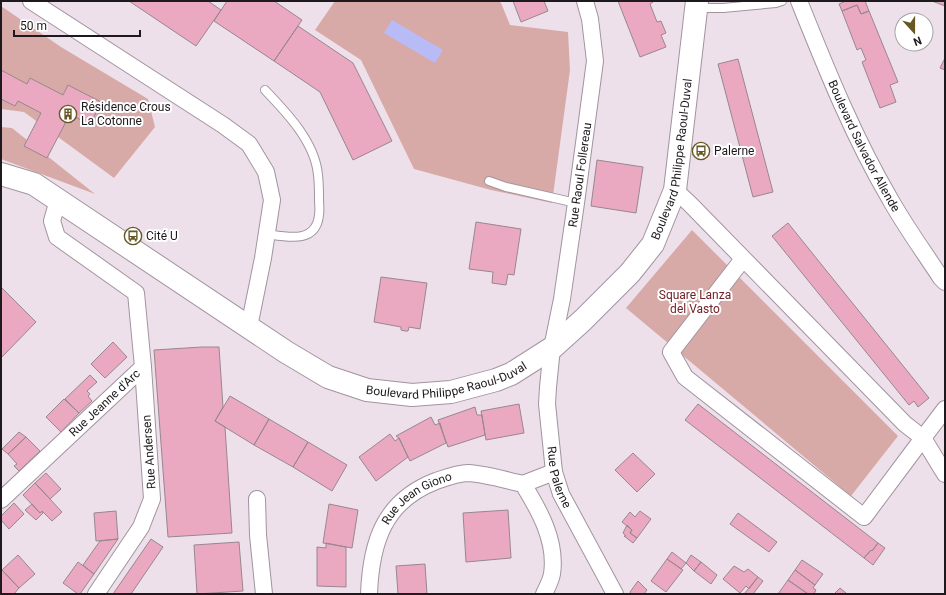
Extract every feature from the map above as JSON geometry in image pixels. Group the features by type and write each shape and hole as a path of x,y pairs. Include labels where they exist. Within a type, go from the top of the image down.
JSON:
{"street":[{"path":"31,1 223,125 249,144 266,172 272,200 263,258 249,327"},
{"name":"Rue Raoul Follereau","path":"552,348 562,298 595,62 590,19 585,1"},
{"name":"Boulevard Salvador Allende","path":"799,1 839,97 890,199 945,282"},
{"name":"Boulevard Philippe Raoul-Duval","path":"1,174 34,184 286,352 328,377 367,390 412,395 451,392 496,380 511,374 552,348 583,320 630,273 653,244 675,190 697,4"},
{"path":"675,190 905,424 923,438 945,474"},
{"name":"Rue Jeanne d'Arc","path":"1,500 142,367 136,292 57,237 52,221 58,200"},
{"path":"743,259 671,352 685,377 864,517 945,408"},
{"name":"Rue Palerne","path":"552,348 547,404 554,472 561,494 615,594"},
{"name":"Rue Andersen","path":"96,594 141,527 152,499 142,367"},
{"path":"544,594 552,574 552,552 547,531 538,509 522,484 554,472"},
{"name":"Rue Jean Giono","path":"369,594 375,546 382,528 402,500 415,490 445,478 468,473 522,484"},
{"path":"257,500 258,535 264,594"}],"lane":[{"path":"697,4 723,8 776,4 782,1"},
{"path":"265,90 299,128 312,153 318,173 320,216 315,227 307,234 296,238 267,234"},
{"path":"489,181 506,187 576,203"}],"green space":[{"path":"335,1 499,1 510,25 568,32 570,70 552,203 491,190 414,169 361,60 315,30"},
{"path":"1,6 61,47 148,99 155,127 114,178 24,112 1,109"},
{"path":"1,127 12,128 95,194 1,159"},
{"name":"Square Lanza del Vasto","path":"692,230 898,436 851,496 626,308"}],"water":[{"path":"392,20 443,50 435,63 384,33"}],"building":[{"path":"129,1 208,1 221,10 196,46"},
{"path":"227,1 274,1 302,20 274,61 214,21"},
{"path":"513,1 544,1 548,11 521,22"},
{"path":"618,1 653,1 650,4 657,22 661,21 666,33 661,35 666,47 640,57"},
{"path":"846,1 865,1 869,11 861,14 857,5 842,11 839,4"},
{"path":"932,1 945,1 945,6"},
{"path":"857,5 861,14 869,11 898,82 890,85 896,102 880,108 862,62 866,60 861,48 857,50 842,11"},
{"path":"298,26 353,63 392,141 353,160 320,92 274,61"},
{"path":"945,58 945,70 940,68"},
{"path":"738,59 773,192 753,197 718,64"},
{"name":"Résidence Crous La Cotonne","path":"1,70 27,84 30,78 63,95 68,85 101,102 90,125 70,114 47,158 24,146 41,113 18,101 15,106 1,99"},
{"path":"597,160 643,167 636,213 591,206"},
{"path":"476,222 521,229 514,275 508,274 506,285 492,283 493,272 469,269"},
{"path":"788,223 929,398 918,407 914,401 909,405 772,236"},
{"path":"381,277 427,283 420,329 409,327 408,331 405,331 401,330 401,327 374,322"},
{"path":"1,287 36,322 1,358"},
{"path":"113,342 127,357 105,378 91,364"},
{"path":"219,347 223,407 215,421 225,427 232,533 168,537 154,350"},
{"path":"90,375 97,382 87,391 90,394 88,396 92,401 79,413 65,399"},
{"path":"230,396 269,419 254,445 215,421"},
{"path":"64,399 79,413 61,432 46,417"},
{"path":"519,404 524,433 486,440 481,411"},
{"path":"698,404 878,543 872,551 871,550 864,558 685,420"},
{"path":"475,407 477,415 482,415 485,435 448,447 438,420"},
{"path":"431,417 435,425 440,423 446,443 410,461 399,438 396,436"},
{"path":"269,419 308,442 293,467 254,445"},
{"path":"19,432 26,437 8,454 2,449"},
{"path":"390,434 395,441 399,438 408,457 376,481 359,457"},
{"path":"26,437 40,451 19,471 14,466 17,464 8,454"},
{"path":"308,442 347,465 332,491 293,467"},
{"path":"633,453 655,474 637,492 615,470"},
{"path":"46,473 61,489 50,499 35,483"},
{"path":"35,483 62,512 52,521 42,511 40,513 23,495"},
{"path":"14,503 24,514 9,529 1,520 1,516"},
{"path":"32,504 40,513 42,511 43,513 36,520 25,510"},
{"path":"329,504 358,510 352,548 323,543"},
{"path":"508,510 511,558 466,562 463,513"},
{"path":"116,511 118,539 96,541 94,513"},
{"path":"640,511 651,519 637,538 630,533 632,530 622,522 630,512 635,517"},
{"path":"738,513 777,542 769,552 730,524"},
{"path":"627,525 632,530 630,533 637,538 633,543 624,536 626,536 623,533"},
{"path":"118,539 94,574 83,565 100,541"},
{"path":"151,539 163,547 131,594 113,594"},
{"path":"239,542 243,591 197,594 194,545"},
{"path":"326,543 346,547 346,587 317,586 317,547 326,548"},
{"path":"878,543 885,548 873,565 864,558"},
{"path":"672,552 686,563 681,569 667,559"},
{"path":"18,555 35,574 19,588 2,570"},
{"path":"691,555 701,562 694,571 686,563"},
{"path":"667,559 683,570 666,592 651,581"},
{"path":"802,560 823,574 815,585 795,570"},
{"path":"78,562 94,574 80,594 63,583"},
{"path":"701,562 717,575 711,584 694,571"},
{"path":"425,564 427,594 398,594 396,566"},
{"path":"734,566 744,572 748,569 758,577 749,589 746,586 740,593 723,579"},
{"path":"2,570 19,588 14,594 1,594"},
{"path":"795,570 815,585 813,588 816,590 814,594 808,594 788,580"},
{"path":"758,577 763,581 753,594 744,594"},
{"path":"788,580 808,594 778,594"},
{"path":"638,581 647,590 644,594 631,594 630,592"},
{"path":"840,588 846,593 847,594 834,594"}],"place":[{"name":"Résidence Crous La Cotonne","path":"68,114"},
{"name":"Palerne","path":"701,151"},
{"name":"Cité U","path":"133,236"}]}
